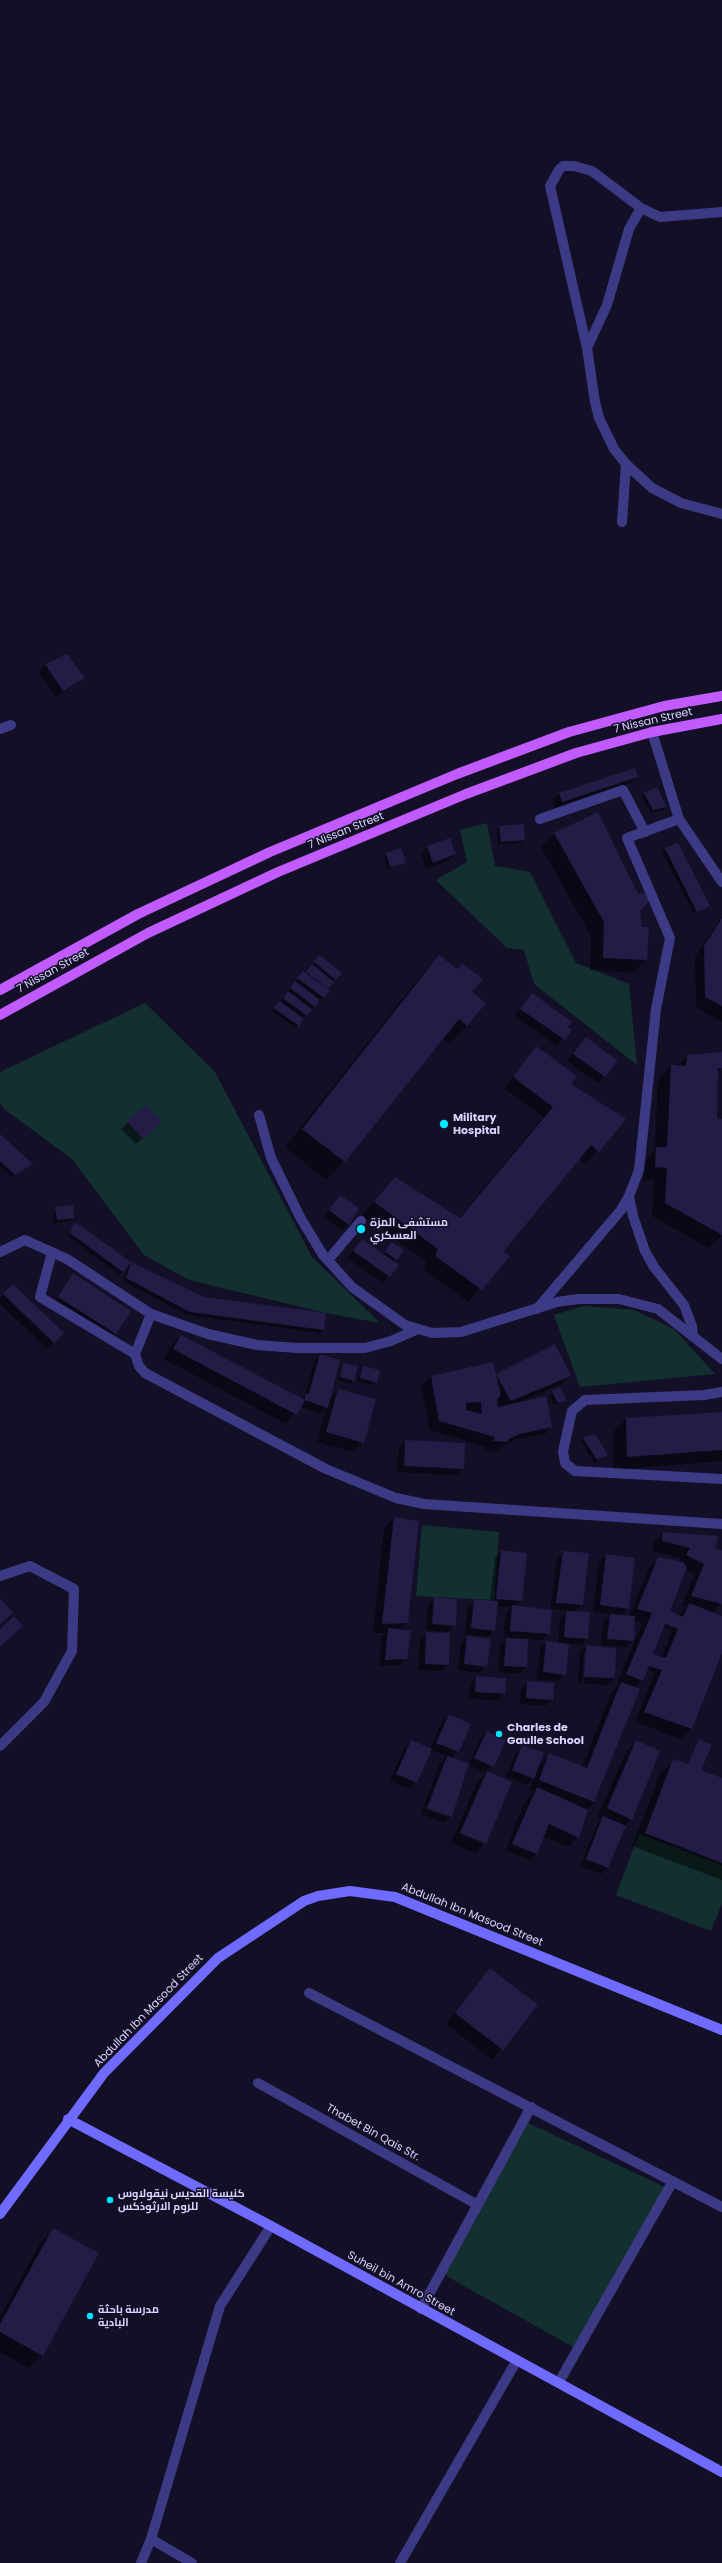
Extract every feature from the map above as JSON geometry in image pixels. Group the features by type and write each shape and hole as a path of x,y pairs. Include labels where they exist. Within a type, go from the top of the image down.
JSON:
{"main road":[{"name":"7 Nissan Street","path":"0,990 138,914 256,858 458,774 569,732 664,706 722,696"},
{"name":"7 Nissan Street","path":"0,1015 148,933 278,872 466,794 562,758 652,732 722,719"}],"street":[{"path":"722,212 660,217 640,208 612,184 585,168 563,166 552,180 550,192 587,348 599,418 614,449 639,478 666,496 705,510 722,514"},
{"path":"587,348 607,305 629,229 640,208"},
{"path":"622,522 626,464"},
{"path":"0,730 11,726"},
{"path":"652,732 679,819 722,882"},
{"path":"540,819 623,790 645,832"},
{"path":"537,1309 610,1224 630,1196 641,1157 656,1009 670,938 627,838 679,819"},
{"path":"259,1116 272,1158 300,1218 328,1260 352,1287 383,1311 406,1325 418,1330 432,1333 461,1332 537,1309 578,1299 620,1299 658,1309 722,1359"},
{"path":"630,1196 633,1216 645,1251 654,1267 684,1305 692,1326 693,1337"},
{"path":"328,1260 361,1221"},
{"path":"0,1252 25,1240 67,1259 151,1314 232,1340 297,1348 365,1348 391,1341 418,1330"},
{"path":"52,1252 40,1297 134,1354 139,1366 153,1377 326,1470 396,1498 424,1504 722,1524"},
{"path":"134,1354 151,1314"},
{"path":"722,1392 704,1395 585,1400 572,1411 563,1458 565,1463 575,1471 722,1479"},
{"path":"0,1576 30,1566 74,1589 72,1651 44,1702 0,1746"},
{"name":"Abdullah Ibn Masood Street","path":"0,2214 68,2119 104,2073 218,1958 304,1901 318,1896 350,1891 395,1897 722,2030"},
{"path":"310,1993 722,2207"},
{"name":"Thabet Bin Qais Str.","path":"258,2084 476,2204"},
{"path":"421,2309 476,2204 530,2107"},
{"name":"Suheil bin Amro Street","path":"68,2119 272,2226 421,2309 559,2382 722,2472"},
{"path":"559,2382 673,2181"},
{"path":"141,2563 151,2538 220,2306 272,2226"},
{"path":"400,2563 517,2360"},
{"path":"151,2538 192,2563"}],"green space":[{"path":"487,823 495,866 530,872 576,963 629,984 637,1065 534,984 524,950 507,948 436,880 467,862 460,830"},
{"path":"145,1003 215,1072 312,1257 380,1323 326,1313 189,1280 144,1255 72,1159 4,1109 0,1102 0,1073 2,1071"},
{"path":"584,1306 634,1310 674,1329 715,1374 580,1387 554,1315"},
{"path":"422,1525 499,1532 494,1600 416,1596"},
{"path":"639,1834 722,1865 722,1903 711,1931 616,1895"},
{"path":"524,2121 667,2188 582,2352 441,2273"}],"building":[{"path":"67,654 85,678 63,691 45,664"},
{"path":"635,768 638,777 562,802 559,793"},
{"path":"657,787 667,807 653,810 644,793"},
{"path":"598,812 638,894 645,893 649,902 640,910 642,927 649,927 647,960 603,958 604,922 554,833"},
{"path":"524,824 525,840 501,842 499,826"},
{"path":"450,838 456,854 433,863 427,846"},
{"path":"678,843 710,906 697,912 665,848"},
{"path":"401,848 406,863 390,867 386,853"},
{"path":"722,918 722,1006 705,997 704,946"},
{"path":"319,955 342,973 336,980 314,962"},
{"path":"439,955 457,969 462,963 483,979 472,992 486,1003 467,1026 459,1019 345,1162 302,1129"},
{"path":"312,964 334,982 328,989 306,972"},
{"path":"303,971 330,991 324,998 297,978"},
{"path":"295,981 320,1000 315,1007 290,988"},
{"path":"288,991 312,1009 307,1016 283,998"},
{"path":"532,993 572,1022 568,1027 572,1030 565,1040 520,1009"},
{"path":"280,1001 304,1019 299,1026 274,1008"},
{"path":"586,1037 618,1061 605,1077 573,1054"},
{"path":"536,1046 577,1076 571,1084 626,1119 599,1152 591,1145 504,1251 510,1256 482,1290 435,1256 438,1249 374,1202 395,1177 460,1218 553,1107 513,1077"},
{"path":"722,1052 722,1068 718,1068 717,1119 722,1119 722,1235 665,1203 667,1168 655,1167 656,1147 667,1147 671,1065 686,1066 687,1055"},
{"path":"146,1105 162,1122 143,1139 127,1121"},
{"path":"0,1134 33,1164 15,1175 0,1161"},
{"path":"340,1195 359,1208 349,1225 329,1210"},
{"path":"73,1205 74,1218 57,1220 55,1207"},
{"path":"74,1223 81,1226 131,1262 123,1272 70,1233"},
{"path":"362,1239 399,1265 390,1277 353,1251"},
{"path":"391,1242 404,1250 397,1260 385,1252"},
{"path":"131,1262 204,1297 326,1313 324,1330 190,1312 126,1278"},
{"path":"73,1273 131,1311 116,1334 58,1297"},
{"path":"13,1284 64,1333 54,1343 3,1294"},
{"path":"181,1335 305,1400 297,1415 173,1349"},
{"path":"555,1344 571,1376 511,1401 496,1374"},
{"path":"320,1354 340,1360 328,1408 305,1400 305,1394 309,1393"},
{"path":"493,1362 501,1395 497,1400 498,1407 546,1396 552,1427 520,1434 509,1439 507,1442 493,1441 495,1437 439,1421 431,1376","holes":["481,1402 482,1414 466,1410 466,1403"]},
{"path":"343,1363 358,1366 354,1381 340,1377"},
{"path":"363,1366 380,1370 377,1383 360,1378"},
{"path":"560,1387 567,1401 557,1402 552,1391"},
{"path":"338,1389 376,1399 364,1443 326,1432"},
{"path":"722,1412 722,1450 627,1457 626,1418"},
{"path":"595,1434 608,1455 597,1460 583,1438"},
{"path":"405,1440 465,1443 464,1469 404,1466"},
{"path":"394,1517 419,1521 408,1623 382,1624"},
{"path":"663,1532 718,1536 715,1549 722,1550 722,1604 691,1596 704,1564 686,1555 690,1548 662,1541"},
{"path":"501,1550 527,1553 522,1601 496,1599"},
{"path":"563,1551 589,1553 583,1605 556,1603"},
{"path":"606,1554 635,1558 629,1609 600,1605"},
{"path":"658,1557 683,1562 687,1567 670,1611 683,1617 689,1603 722,1616 722,1653 692,1729 644,1712 662,1670 649,1666 643,1681 626,1674 652,1613 637,1609","holes":["665,1624 678,1629 666,1658 653,1654"]},
{"path":"434,1597 457,1599 456,1626 432,1624"},
{"path":"0,1598 13,1613 0,1624"},
{"path":"474,1599 498,1601 495,1631 471,1628"},
{"path":"512,1605 552,1610 550,1634 510,1631"},
{"path":"566,1611 590,1612 588,1639 564,1637"},
{"path":"610,1614 635,1616 634,1641 607,1639"},
{"path":"14,1616 23,1626 0,1647 0,1629"},
{"path":"388,1628 411,1631 407,1659 385,1660"},
{"path":"426,1632 450,1633 449,1665 425,1664"},
{"path":"467,1636 491,1639 487,1667 464,1664"},
{"path":"506,1638 528,1639 527,1667 504,1666"},
{"path":"546,1641 569,1644 566,1675 543,1672"},
{"path":"586,1645 616,1648 615,1678 584,1677"},
{"path":"476,1676 506,1678 505,1694 475,1692"},
{"path":"527,1681 554,1683 553,1700 526,1698"},
{"path":"621,1682 640,1689 594,1802 539,1780 549,1753 587,1768"},
{"path":"449,1714 471,1724 459,1752 436,1743"},
{"path":"487,1731 506,1740 494,1767 474,1758"},
{"path":"699,1739 712,1745 701,1770 722,1778 722,1863 645,1833 673,1759 688,1764"},
{"path":"411,1740 432,1749 417,1783 396,1774"},
{"path":"636,1740 660,1751 632,1820 607,1808"},
{"path":"522,1745 544,1753 534,1779 512,1770"},
{"path":"447,1756 469,1763 452,1817 427,1808"},
{"path":"487,1771 512,1782 486,1844 460,1833"},
{"path":"537,1787 588,1810 579,1838 549,1824 537,1854 512,1844"},
{"path":"603,1816 626,1826 608,1868 586,1859"},
{"path":"490,1968 538,2005 503,2050 455,2013"},
{"path":"53,2228 99,2253 43,2356 0,2332 0,2324"}],"place":[{"name":"Military Hospital","path":"444,1124"},
{"name":"مستشفى المزة العسكري","path":"361,1229"},
{"name":"Charles de Gaulle School","path":"499,1734"},
{"name":"كنيسة القديس نيقولاوس للروم الارثوذكس","path":"110,2200"},
{"name":"مدرسة باحثة البادية","path":"90,2316"}]}
